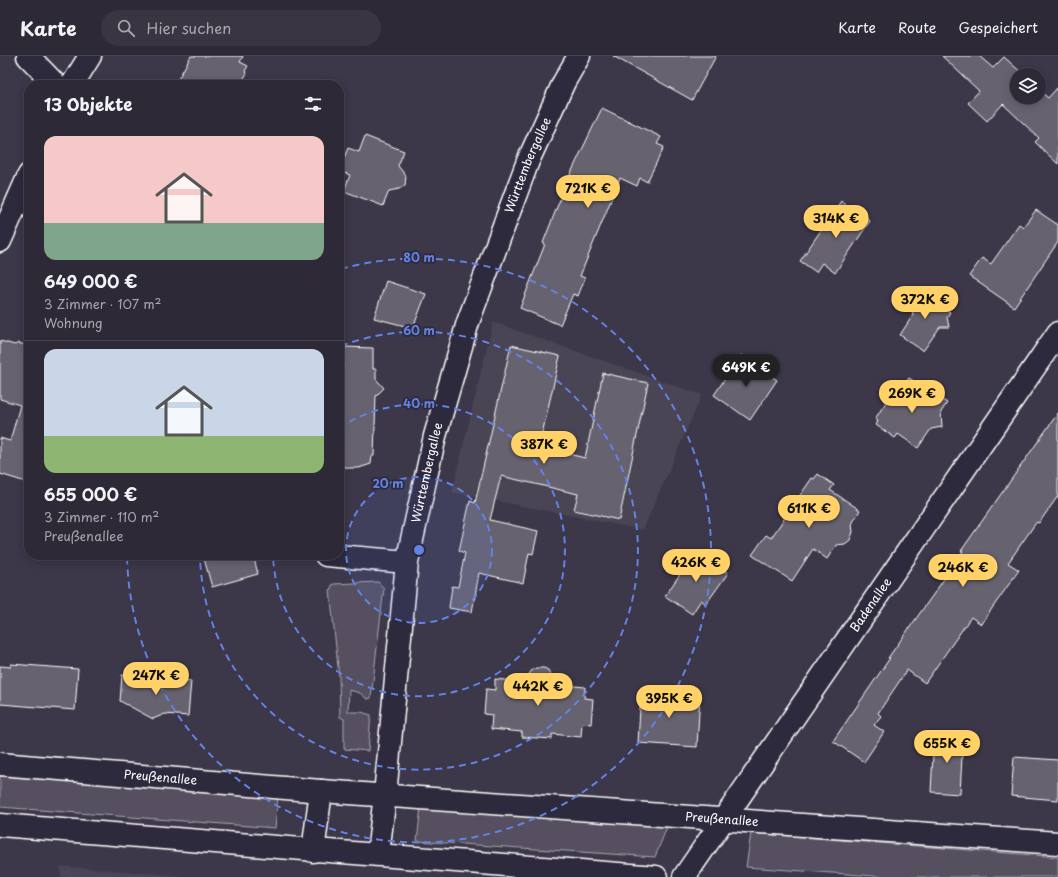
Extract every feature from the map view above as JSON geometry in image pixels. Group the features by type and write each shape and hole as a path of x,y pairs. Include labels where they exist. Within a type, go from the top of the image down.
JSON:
{"street":[{"path":"28,56 51,80"},
{"path":"75,80 90,56"},
{"name":"Württembergallee","path":"386,795 407,562 435,436 468,322 528,160 564,82 578,56"},
{"path":"0,241 24,186"},
{"name":"Badenallee","path":"684,877 1058,333"},
{"path":"344,557 407,562"},
{"name":"Preußenallee","path":"0,764 321,791 724,818 1058,843"},
{"path":"314,851 321,791"},
{"path":"378,854 386,795"},
{"path":"0,825 656,877"}],"shaded area":[{"path":"493,322 702,395 643,530 452,492"},
{"path":"378,582 384,588 371,698 367,699 360,693 349,690 348,712 361,712 371,715 368,751 344,749 344,719 340,717 339,677 330,590 333,584"},
{"path":"0,776 278,797 275,828 0,807"},
{"path":"421,807 667,827 655,857 417,841"},
{"path":"751,833 1058,857 1058,877 889,877 746,867"},
{"path":"60,866 184,876 184,877 61,877"}],"building":[{"path":"191,56 243,56 240,62 248,66 245,71 247,73 243,80 178,79"},
{"path":"613,56 716,56 692,100"},
{"path":"942,56 979,56 993,68 1004,57 1016,68 1010,68 1010,104 1046,104 1046,96 1048,98 1058,87 1058,164 1035,142 1039,138 1003,104 987,121 968,103 979,91"},
{"path":"602,108 661,137 657,144 664,147 647,182 640,178 637,186 620,178 580,276 585,278 578,296 573,294 560,325 520,308 568,179"},
{"path":"365,136 404,151 398,166 406,176 405,185 399,189 389,191 383,206 344,191 350,175 344,173 344,158 348,148 359,152"},
{"path":"841,201 870,221 835,273 822,263 816,272 800,261"},
{"path":"1036,210 1058,225 1058,242 1014,307 969,276 982,258 991,264 1019,224 1023,227"},
{"path":"386,281 426,294 413,328 374,318"},
{"path":"938,292 939,304 950,312 947,317 949,327 940,327 923,351 900,335 913,315 910,296"},
{"path":"0,341 15,345 18,343 24,345 24,481 0,474 0,438 10,441 20,405 0,399"},
{"path":"511,345 560,356 539,447 585,458 603,373 648,383 619,520 574,510 578,494 501,476 490,520 538,531 533,554 529,553 523,583 479,573 472,612 449,608 452,586 458,587 465,553 459,551 470,501 475,503"},
{"path":"344,347 373,348 373,369 376,369 376,379 384,388 376,396 374,456 372,456 371,464 359,468 348,468 344,466"},
{"path":"741,355 777,380 750,420 714,395"},
{"path":"909,378 947,403 941,412 942,427 931,429 918,448 898,434 895,438 876,425 878,421 875,419 888,399 892,402"},
{"path":"1058,413 1058,496 1039,523 1037,522 1035,524 1008,563 1019,570 981,624 971,617 925,683 907,670 878,713 881,716 874,725 884,732 864,762 833,741 890,658 888,658 963,552 961,551"},
{"path":"818,474 834,485 830,490 860,510 852,524 853,532 850,540 845,544 836,545 827,559 813,549 792,581 752,555 766,535 771,538 812,478 814,479"},
{"path":"696,551 728,573 706,604 701,600 692,614 665,596"},
{"path":"204,560 254,560 258,574 212,587"},
{"path":"11,664 78,669 75,710 0,704 0,666 11,667"},
{"path":"536,668 544,668 548,670 555,684 585,687 584,698 593,699 591,724 582,723 581,737 552,734 552,739 522,737 522,732 491,729 492,715 484,714 486,689 495,690 495,679 524,682 532,670"},
{"path":"122,675 191,681 188,716 165,714 153,719 120,701"},
{"path":"641,691 700,694 697,747 638,743"},
{"path":"934,735 963,737 960,794 931,792"},
{"path":"1014,757 1058,760 1058,800 1011,796"}]}
